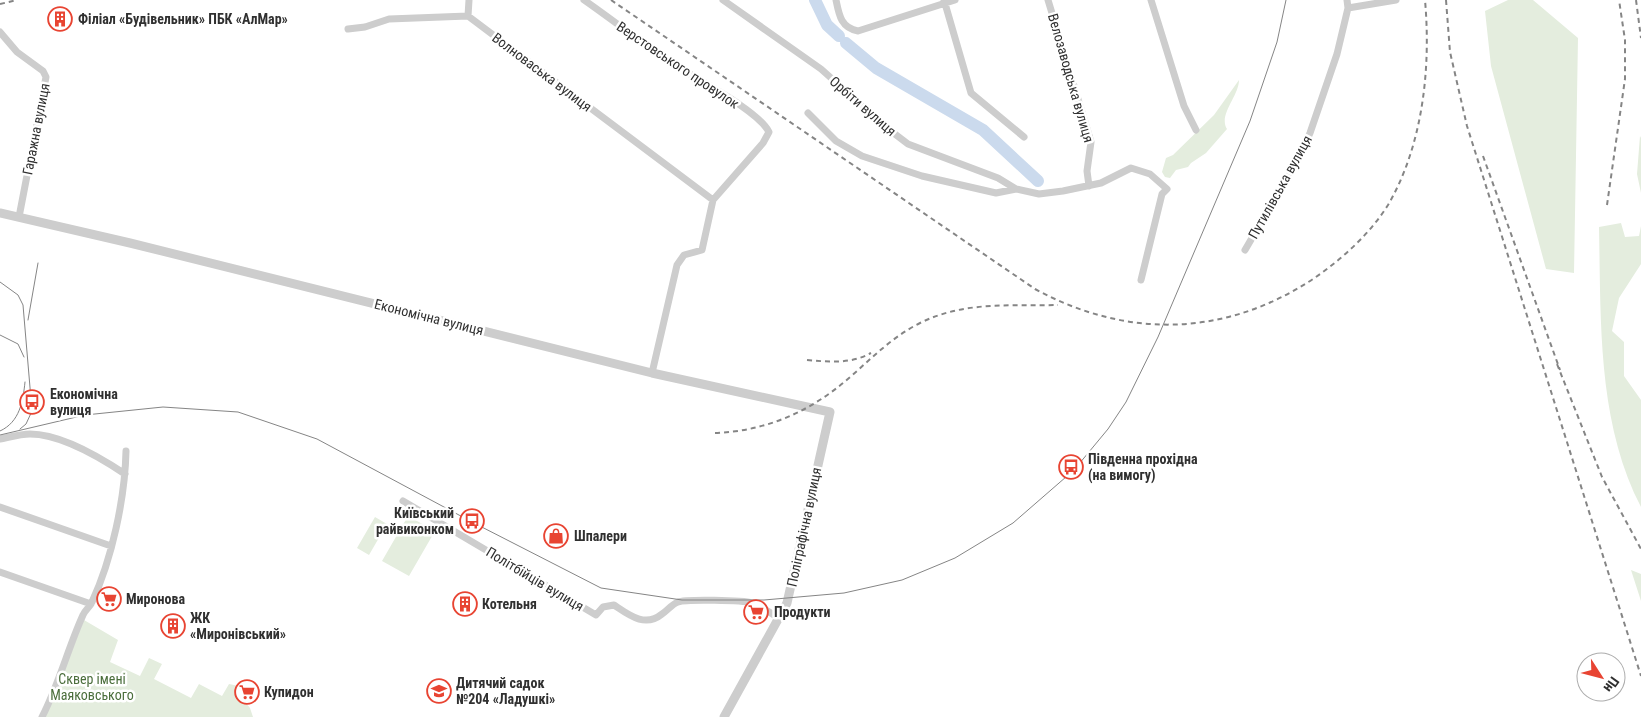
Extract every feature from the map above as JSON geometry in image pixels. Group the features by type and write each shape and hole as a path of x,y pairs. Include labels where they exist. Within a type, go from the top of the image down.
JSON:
{"street":[{"path":"348,29 366,27 389,19 468,16 469,0"},
{"name":"Верстовського провулок","path":"584,0 674,64 724,95 764,125 769,132 764,143 713,200"},
{"name":"Орбіти вулиця","path":"722,0 821,70 908,144 998,178 1016,189"},
{"path":"836,0 840,19 850,30 858,31 955,0"},
{"name":"Велозаводська вулиця","path":"1048,0 1091,142 1087,170 1089,186"},
{"path":"1151,0 1184,106 1196,130"},
{"name":"Путилівська вулиця","path":"1246,250 1297,161 1310,133 1337,54 1348,8 1347,0"},
{"path":"1348,8 1396,0"},
{"path":"944,2 971,93 1024,137"},
{"name":"Волноваська вулиця","path":"468,16 713,200"},
{"name":"Гаражна вулиця","path":"0,32 17,52 43,71 46,77 19,217"},
{"path":"808,113 836,141 862,156 922,176 996,192 1016,189 1039,194 1089,186 1101,183 1131,168 1150,174 1167,189 1162,194 1141,280"},
{"path":"652,373 677,266 684,255 702,250 713,200"},
{"name":"Економічна вулиця","path":"0,213 652,373 830,412"},
{"name":"Поліграфічна вулиця","path":"724,717 787,603 830,412"},
{"path":"0,439 29,434 42,435 86,450 126,474"},
{"path":"42,717 64,668 84,613 92,604 111,546 126,474 126,451"},
{"name":"Політбійців вулиця","path":"403,501 596,615 602,607 614,605 644,621 650,621 656,619 678,602 730,602 754,604 779,618"},
{"path":"0,506 111,546"},
{"path":"0,572 92,604"}],"green space":[{"path":"1508,0 1533,0 1578,38 1574,273 1546,269 1491,66 1485,11"},
{"path":"1239,80 1225,118 1227,129 1206,153 1188,167 1176,170 1170,178 1165,177 1162,172 1166,158 1173,155 1214,115"},
{"path":"1640,136 1641,138 1641,193 1637,174"},
{"path":"1621,223 1625,237 1639,236 1641,226 1641,264 1619,298 1612,331 1624,342 1624,376 1641,400 1641,507 1616,441 1604,370 1599,227"},
{"path":"408,516 435,531 409,576 382,561"},
{"path":"375,517 387,524 369,555 357,548"},
{"path":"1631,570 1641,574 1641,601"},
{"name":"Сквер імені Маяковського","path":"84,620 118,640 110,662 140,676 149,658 162,664 154,679 191,698 199,684 222,696 229,684 239,686 242,692 240,696 250,708 253,717 45,717"}],"waterway":[{"path":"815,0 827,25 839,36"},
{"path":"846,43 876,68 983,130 1038,181"}],"tram line":[{"path":"0,435 85,415 163,407 238,412 317,439 601,588 682,600 764,600 844,593 902,580 955,558 1013,523 1074,470 1108,429 1126,402 1158,337 1250,121 1277,42 1286,0"},
{"path":"28,320 38,263"},
{"path":"0,282 18,295 23,305 32,411 26,424 20,429"},
{"path":"0,335 18,344 24,357"},
{"path":"0,431 7,427 16,417 23,396 25,382"}],"railway":[{"path":"0,4 17,0"},
{"path":"611,0 1035,289 1070,305 1105,317 1140,323 1176,324 1211,321 1245,312 1280,298 1313,279 1334,263 1354,246 1381,216 1400,182 1417,132 1422,106 1427,52 1425,0"},
{"path":"1446,0 1450,52 1467,126 1641,676"},
{"path":"1607,205 1625,79 1625,40 1619,0"},
{"path":"1636,0 1641,38"},
{"path":"1483,156 1560,370"},
{"path":"715,433 770,424 803,410 834,390 900,335 920,323 937,316 954,311 988,306 1058,305"},
{"path":"807,360 848,361 871,353"},
{"path":"1557,364 1602,477 1641,549"}],"place":[{"name":"Філіал «Будівельник» ПБК «АлМар»","path":"60,19"},
{"name":"Економічна вулиця","path":"32,402"},
{"name":"Південна прохідна (на вимогу)","path":"1071,467"},
{"name":"Київський райвиконком","path":"472,521"},
{"name":"Шпалери","path":"556,536"},
{"name":"Миронова","path":"109,599"},
{"name":"Котельня","path":"465,604"},
{"name":"Продукти","path":"756,612"},
{"name":"ЖК «Миронівський»","path":"173,626"},
{"name":"Дитячий садок №204 «Ладушкі»","path":"439,691"},
{"name":"Купидон","path":"247,692"}]}
